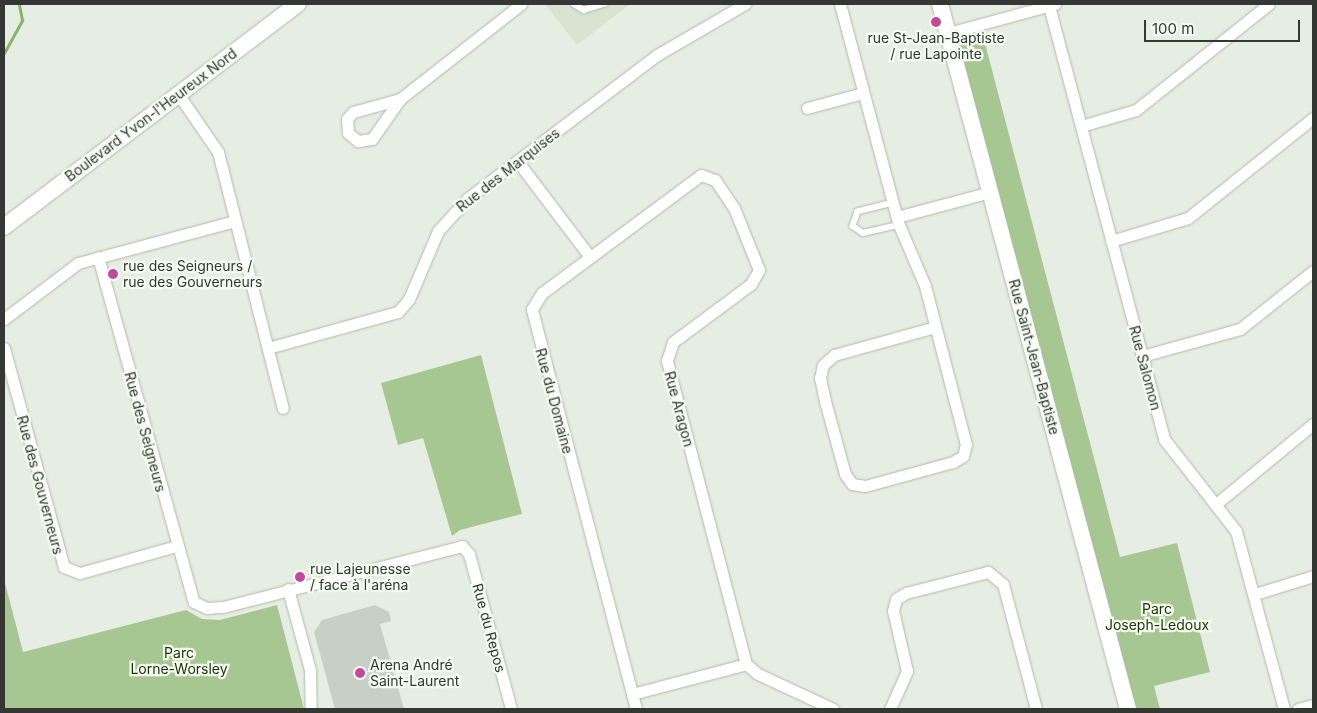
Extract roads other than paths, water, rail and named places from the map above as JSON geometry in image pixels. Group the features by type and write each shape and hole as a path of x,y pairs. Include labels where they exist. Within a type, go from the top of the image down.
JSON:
{"street":[{"name":"Boulevard Yvon-l'Heureux Nord","path":"4,227 298,4"},
{"path":"400,99 353,112 347,122 350,136 358,141 372,139 400,99 521,4"},
{"name":"Rue des Marquises","path":"268,348 398,312 409,299 425,256 445,222 468,198 657,55 745,4"},
{"path":"840,4 898,221 923,281 965,442 964,453 953,462 865,486 852,484 845,474 825,401 820,378 824,364 834,355 935,328"},
{"name":"Rue Saint-Jean-Baptiste","path":"940,4 1128,709"},
{"path":"1081,126 1136,110 1269,4"},
{"path":"948,33 1053,5"},
{"name":"Rue Salomon","path":"1053,5 1081,126 1166,442 1216,504 1238,536 1255,594 1284,709"},
{"path":"807,108 863,93"},
{"path":"178,94 215,146 284,408"},
{"path":"1111,241 1188,218 1313,118"},
{"path":"518,162 590,257"},
{"name":"Rue du Domaine","path":"636,709 532,316 539,295 693,178 707,176"},
{"name":"Rue Aragon","path":"707,176 717,183 740,217 758,263 758,273 751,284 673,342 667,361 746,664"},
{"path":"898,221 990,192"},
{"path":"4,319 76,264 235,221"},
{"name":"Rue des Seigneurs","path":"98,257 189,592 197,604 217,608 288,589"},
{"path":"1142,356 1240,329 1313,271"},
{"name":"Rue des Gouverneurs","path":"4,348 64,567 80,573 176,546"},
{"path":"1216,504 1313,424"},
{"name":"Rue du Repos","path":"288,589 454,546 464,548 511,709"},
{"path":"890,709 907,671 893,611 896,599 906,593 988,572 1003,584 1036,709"},
{"path":"1255,594 1313,576"},
{"path":"288,589 310,670 311,709"},
{"path":"632,694 746,664 758,674 833,709"},
{"path":"1298,709 1313,705"}],"lane":[{"path":"574,4 584,10 604,4"},
{"path":"893,203 858,212 853,226 863,233 898,221"}],"waterway":[{"path":"4,53 22,20 19,4"}],"place":[{"name":"rue St-Jean-Baptiste / rue Lapointe","path":"936,22"},
{"name":"rue des Seigneurs / rue des Gouverneurs","path":"113,274"},
{"name":"rue Lajeunesse / face à l'aréna","path":"300,577"},
{"name":"Arena André Saint-Laurent","path":"360,673"}],"park label":[{"name":"Parc Joseph-Ledoux","path":"1157,618"},
{"name":"Parc Lorne-Worsley","path":"179,662"}]}
